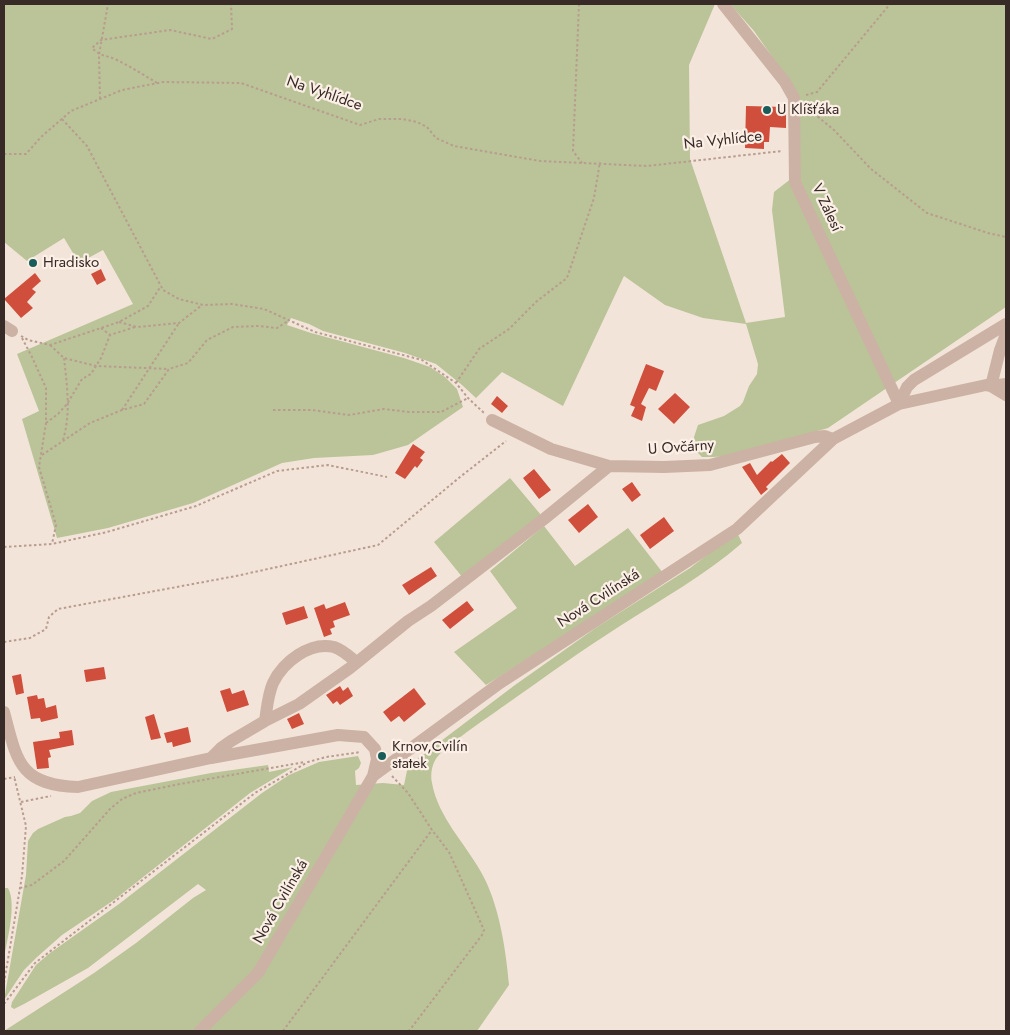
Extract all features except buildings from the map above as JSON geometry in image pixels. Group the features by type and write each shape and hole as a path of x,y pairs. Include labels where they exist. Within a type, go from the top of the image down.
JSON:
{"street":[{"path":"723,4 785,82 794,98"},
{"name":"V Zálesí","path":"794,98 796,182 898,404"},
{"name":"U Ovčárny","path":"898,404 907,387 914,380 1006,324"},
{"path":"1006,334 991,386 1006,395"},
{"path":"982,340 1000,350"},
{"name":"U Ovčárny","path":"492,420 516,434 551,449 609,466 664,467 710,465 815,437 825,436 833,439 898,404 986,385 1006,384"},
{"name":"Nová Cvilínská","path":"200,1031 258,973 381,763 737,529 833,439"},
{"path":"211,758 231,740 299,704 408,621 431,606 609,466"},
{"path":"265,721 270,690 274,681 287,664 300,654 324,646 333,647 343,651 356,662"},
{"path":"4,712 16,755 29,773 41,781 52,785 78,787 211,758 338,735 364,737 375,749 381,763"}],"path":[{"path":"100,99 99,55 108,4"},
{"path":"157,83 114,58 99,55 92,48 101,40 170,30 212,39 232,29 231,4"},
{"path":"580,4 572,151 582,163"},
{"path":"794,98 817,92 890,4"},
{"name":"Na Vyhlídce","path":"4,154 26,154 41,137 72,111 122,90 163,82 241,83 360,125 379,119 402,119 417,122 427,126 436,138 454,146 540,161 600,162 647,166 794,149"},
{"path":"794,98 834,130 871,169 927,213 1006,237"},
{"path":"62,118 87,146 163,290 179,300 203,305 232,304 264,309 315,332 422,360 456,383 468,398 492,420"},
{"path":"456,383 479,348 509,328 537,301 567,278 594,198 600,162"},
{"path":"50,345 119,322 148,306 161,286"},
{"path":"122,410 179,324 203,305"},
{"path":"12,331 28,340 50,345 64,358 96,366 169,369 188,363 207,340 233,327 258,326 278,328 288,321"},
{"path":"119,322 137,327"},
{"path":"46,423 67,404 82,379 91,374 110,335 137,327 179,324"},
{"path":"101,328 110,335"},
{"path":"12,331 32,358 46,388 46,423 39,467 56,525 52,544"},
{"path":"62,441 67,427 64,358"},
{"path":"42,455 90,423 122,410 144,404 169,369"},
{"path":"273,410 312,410 349,416 384,409 409,412 441,412 468,398"},
{"path":"4,642 30,638 46,629 49,618 58,609 236,576 378,545 460,477 516,434"},
{"path":"4,547 52,544 107,532 196,506 277,471 328,465 387,477"},
{"path":"20,888 32,885 64,861 110,809 122,799 136,793 363,752 381,763 408,793 449,852 484,930 409,1031"},
{"path":"4,1004 36,963 50,951 140,884 255,793 308,762"},
{"path":"4,983 20,888 26,826 12,768"},
{"path":"4,779 15,777"},
{"path":"283,1031 432,830"}],"green space":[{"path":"4,4 715,4 689,65 690,159 746,323 785,317 772,210 774,192 797,174 797,92 754,31 730,4 1006,4 1006,307 828,428 730,456 713,457 702,457 695,450 694,437 698,425 724,416 740,406 757,374 758,364 746,324 703,318 665,305 624,276 563,406 502,372 476,398 436,364 405,353 323,331 291,318 287,325 430,367 445,377 457,389 463,407 408,445 373,455 314,458 282,463 193,503 108,528 57,538 22,419 39,411 17,354 133,304 103,250 79,263 64,238 27,261 4,242"},
{"path":"510,478 541,515 463,578 434,542"},
{"path":"544,526 575,566 628,528 663,573 486,685 454,652 517,608 490,571"},
{"path":"737,532 742,543 728,555 606,635 467,732 444,750 435,761 431,776 435,795 446,818 475,861 487,884 493,898 504,942 509,985 477,1031 4,1031 94,973 206,890 198,884 88,968 24,1004 14,1009 11,1007 12,1002 36,965 50,953 119,904 262,793 289,775 319,762 358,756 361,763 355,771 356,785 383,783 404,785 408,766 515,685 597,627 690,568"},
{"path":"268,765 269,772 293,767 250,793 114,900 62,935 24,970 4,1000 26,875 28,841 33,833 65,817 80,813 92,801 111,792 211,773"},
{"path":"4,888 8,888 12,903 4,958"}],"place":[{"name":"U Klíšťáka","path":"767,110"},
{"name":"Hradisko","path":"33,263"},
{"name":"Krnov,Cvilín statek","path":"382,756"}]}
